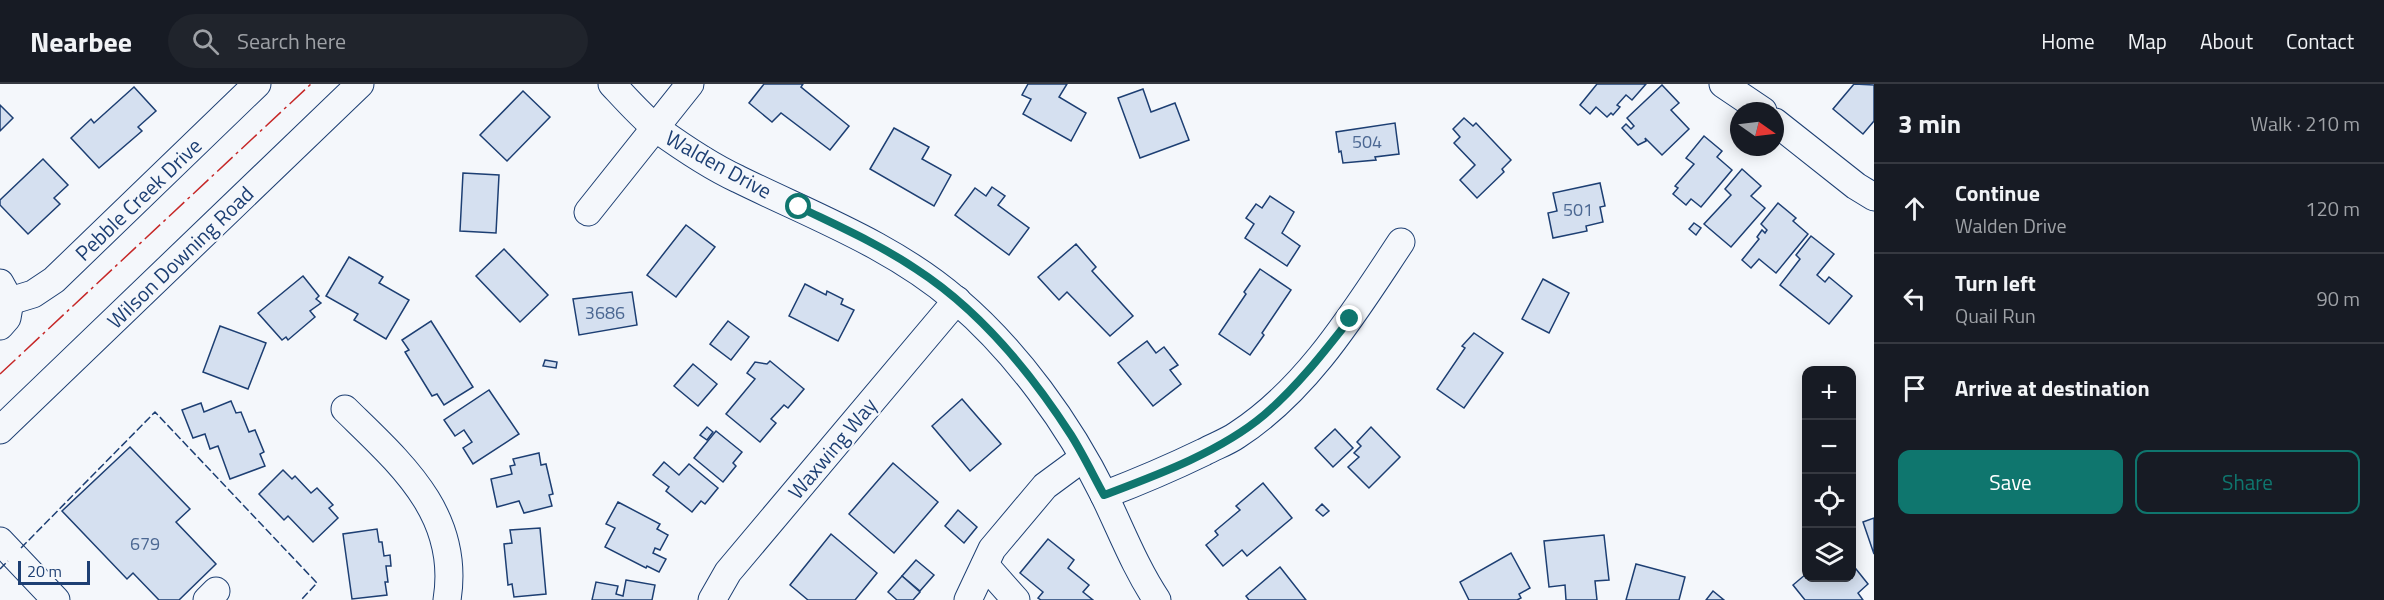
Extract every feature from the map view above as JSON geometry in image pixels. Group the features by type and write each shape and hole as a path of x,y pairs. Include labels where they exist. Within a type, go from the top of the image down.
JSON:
{"street":[{"name":"Pebble Creek Drive","path":"0,326 7,318 5,292 33,294 54,280 257,84"},
{"name":"Wilson Downing Road","path":"0,430 360,84"},
{"name":"Walden Drive","path":"612,84 656,128 737,179 884,249 957,300 996,339 1036,386 1071,435 1104,495 1124,543 1157,600"},
{"path":"588,212 690,84"},
{"path":"1724,84 1756,102"},
{"path":"1784,124 1856,186 1874,197"},
{"path":"1104,495 1160,474 1217,446 1236,436 1264,415 1328,347 1350,319 1401,242"},
{"name":"Waxwing Way","path":"712,600 728,572 957,300"},
{"path":"345,409 419,486 439,520 447,555 447,600"},
{"path":"968,600 992,549 1045,486 1083,458"},
{"path":"0,541 56,600"},
{"path":"985,565 1016,600"}],"building":[{"path":"764,84 803,84 801,87 849,126 830,150 781,113 772,122 749,103"},
{"path":"1028,84 1067,84 1059,97 1086,113 1071,141 1023,114 1031,99 1022,95"},
{"path":"1597,84 1646,84 1632,100 1626,95 1617,105 1620,107 1613,115 1611,113 1607,117 1596,107 1590,114 1580,105"},
{"path":"1854,84 1874,85 1874,121 1863,134 1833,109"},
{"path":"1662,85 1679,103 1671,110 1689,129 1662,155 1645,138 1646,141 1638,145 1622,128 1626,124 1631,129 1634,126 1627,118"},
{"path":"134,87 156,111 138,127 142,131 99,168 71,138 91,119 94,123"},
{"path":"1143,89 1151,112 1175,103 1189,140 1140,158 1118,98"},
{"path":"523,91 550,117 507,161 480,135"},
{"path":"0,105 13,118 0,131"},
{"path":"1464,118 1473,126 1476,123 1511,160 1502,169 1504,172 1477,198 1460,180 1475,165 1454,143 1460,137 1453,129"},
{"path":"1395,123 1399,154 1375,157 1376,160 1343,163 1336,132"},
{"path":"894,128 929,147 922,159 951,175 934,206 870,169"},
{"path":"1704,136 1722,151 1717,157 1732,170 1701,207 1691,199 1686,205 1673,194 1678,188 1675,186 1694,164 1686,158"},
{"path":"43,159 68,185 54,198 60,204 28,234 0,205 0,200"},
{"path":"1742,169 1761,186 1751,196 1765,208 1731,247 1704,224 1731,195 1725,189"},
{"path":"463,173 499,175 496,233 460,231"},
{"path":"1600,183 1605,206 1600,207 1603,222 1586,226 1587,231 1553,238 1548,213 1557,211 1553,193"},
{"path":"992,187 1005,196 998,205 1029,228 1009,255 955,215 975,188 986,196"},
{"path":"1270,196 1294,212 1282,233 1300,246 1287,266 1245,238 1254,224 1246,218 1256,204 1262,208"},
{"path":"1778,203 1796,218 1793,221 1808,234 1776,273 1759,259 1751,268 1742,260 1759,239 1757,237 1762,230 1765,233 1767,230 1761,224"},
{"path":"1694,223 1701,228 1696,235 1689,229"},
{"path":"686,225 715,247 676,297 647,275"},
{"path":"1811,236 1834,254 1817,275 1825,282 1829,277 1852,296 1829,324 1780,285 1800,259 1796,255"},
{"path":"1076,244 1096,267 1092,271 1133,316 1110,336 1067,292 1059,300 1038,277"},
{"path":"504,249 548,295 520,322 476,276"},
{"path":"349,257 383,277 379,283 409,300 386,339 354,320 358,314 326,296"},
{"path":"1260,269 1291,290 1250,355 1219,334"},
{"path":"303,276 319,296 316,299 321,303 310,311 315,317 288,340 286,337 282,340 258,313"},
{"path":"1543,279 1569,293 1549,333 1522,319"},
{"path":"805,284 826,295 827,291 843,299 841,304 854,310 838,341 789,316"},
{"path":"632,292 637,325 579,335 573,299"},
{"path":"431,321 473,387 444,405 437,394 432,396 405,352 409,350 402,340"},
{"path":"728,321 749,337 731,360 710,344"},
{"path":"220,326 266,343 248,389 203,372"},
{"path":"1474,333 1503,353 1464,408 1437,389 1465,348 1462,346"},
{"path":"1147,341 1156,353 1164,347 1178,365 1170,370 1181,384 1153,406 1118,363"},
{"path":"545,360 557,362 556,368 543,366"},
{"path":"770,361 804,389 788,408 784,405 771,419 776,423 760,442 726,414 755,379 747,373 755,362 767,364"},
{"path":"693,364 717,384 698,406 674,386"},
{"path":"489,390 519,434 473,464 463,448 472,442 464,430 455,436 444,420"},
{"path":"962,399 1001,444 970,471 932,426"},
{"path":"231,401 236,413 241,412 249,432 255,430 264,452 260,454 265,466 230,479 218,446 210,449 205,434 193,438 182,410 201,403 204,412"},
{"path":"707,427 713,432 707,440 700,435"},
{"path":"1371,427 1400,457 1369,488 1348,467 1359,457 1354,453 1361,446 1357,442"},
{"path":"1335,429 1353,448 1333,467 1315,448"},
{"path":"716,431 742,452 733,463 736,466 723,482 694,458"},
{"path":"130,447 190,509 176,522 216,564 179,600 159,600 133,573 127,579 62,511"},
{"path":"539,453 541,465 546,464 553,494 549,495 552,506 524,513 519,501 497,507 491,479 512,474 510,466 515,465 513,459"},
{"path":"664,462 679,475 689,464 718,488 705,504 701,501 692,512 666,491 669,487 653,475"},
{"path":"893,463 938,502 894,553 849,514"},
{"path":"283,470 292,479 295,476 311,493 317,488 333,505 329,508 338,518 313,542 288,516 284,520 259,494"},
{"path":"1263,483 1292,518 1247,556 1242,550 1223,566 1206,545 1218,535 1215,531 1240,510 1236,506"},
{"path":"618,502 660,524 657,529 668,535 660,550 655,548 653,553 666,559 659,572 647,566 646,568 605,547 615,528 606,524"},
{"path":"1322,504 1329,511 1323,516 1316,510"},
{"path":"958,510 977,527 964,543 945,526"},
{"path":"1874,518 1874,554 1863,522"},
{"path":"540,528 546,594 514,597 512,584 508,585 504,544 512,543 510,530"},
{"path":"377,529 384,556 390,555 391,566 386,566 387,595 352,599 343,534"},
{"path":"831,534 877,573 855,600 808,600 790,585"},
{"path":"1604,535 1609,580 1595,581 1597,600 1566,600 1565,585 1549,587 1544,541"},
{"path":"1048,539 1074,560 1068,568 1089,585 1083,592 1093,600 1041,600 1038,598 1043,592 1020,573"},
{"path":"1511,553 1530,588 1519,594 1521,598 1517,600 1469,600 1460,582"},
{"path":"916,560 934,575 920,591 902,576"},
{"path":"1636,564 1685,577 1679,600 1626,600"},
{"path":"1280,567 1306,600 1249,600 1246,596"},
{"path":"1856,569 1868,584 1858,593 1863,600 1805,600 1793,585 1802,577 1802,582 1856,582"},
{"path":"902,576 920,592 913,600 897,600 888,592"},
{"path":"626,580 655,585 652,600 592,600 596,582 618,586 616,594 623,596"},
{"path":"1713,591 1724,600 1706,600"}],"fence":[{"path":"21,548 155,412 317,583 301,600"},
{"path":"0,569 8,561"}],"power":[{"path":"0,374 311,84"}],"route":[{"path":"799,207 884,249 957,300 996,339 1036,386 1071,435 1104,495 1160,474 1236,436 1264,415 1292,387 1321,356 1350,319"}]}
